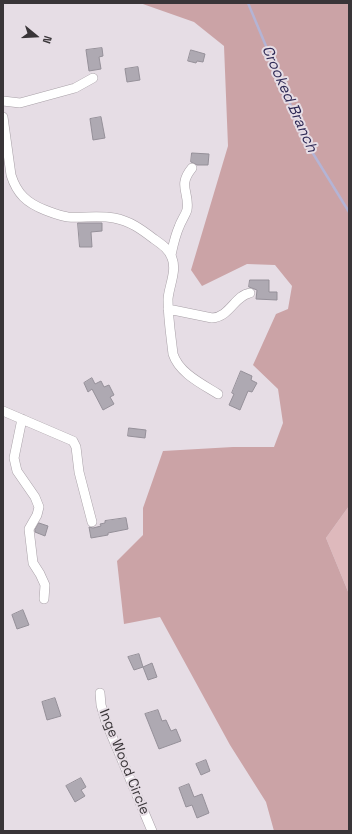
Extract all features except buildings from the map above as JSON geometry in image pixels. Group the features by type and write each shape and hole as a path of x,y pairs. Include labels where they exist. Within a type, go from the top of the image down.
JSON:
{"street":[{"path":"3,101 20,103 75,88 93,78"},
{"path":"3,117 11,175 19,193 25,200 56,215 68,217 108,217 127,222 138,227 168,249 174,267 168,297 168,309 175,360 186,372 218,394"},
{"path":"171,255 174,239 187,208 184,188 185,179 192,168"},
{"path":"168,309 218,318 244,295 250,293"},
{"path":"3,411 73,441 75,444 79,472 92,522"},
{"path":"22,419 14,458 17,471 35,497 39,507 37,515 29,528 33,563 45,585 44,599"},
{"name":"Inge Wood Circle","path":"100,693 101,705 106,722 152,831"}],"shaded area":[{"path":"140,3 349,3 349,506 326,538 349,594 349,831 274,831 266,802 230,745 160,617 124,624 117,561 143,535 143,508 163,451 233,447 274,447 283,423 278,389 253,365 276,314 288,309 292,286 275,265 247,264 202,286 191,270 228,146 224,46 194,22"},
{"path":"349,506 349,594 326,538"}],"waterway":[{"name":"Crooked Branch","path":"248,3 306,142 349,212"}]}
